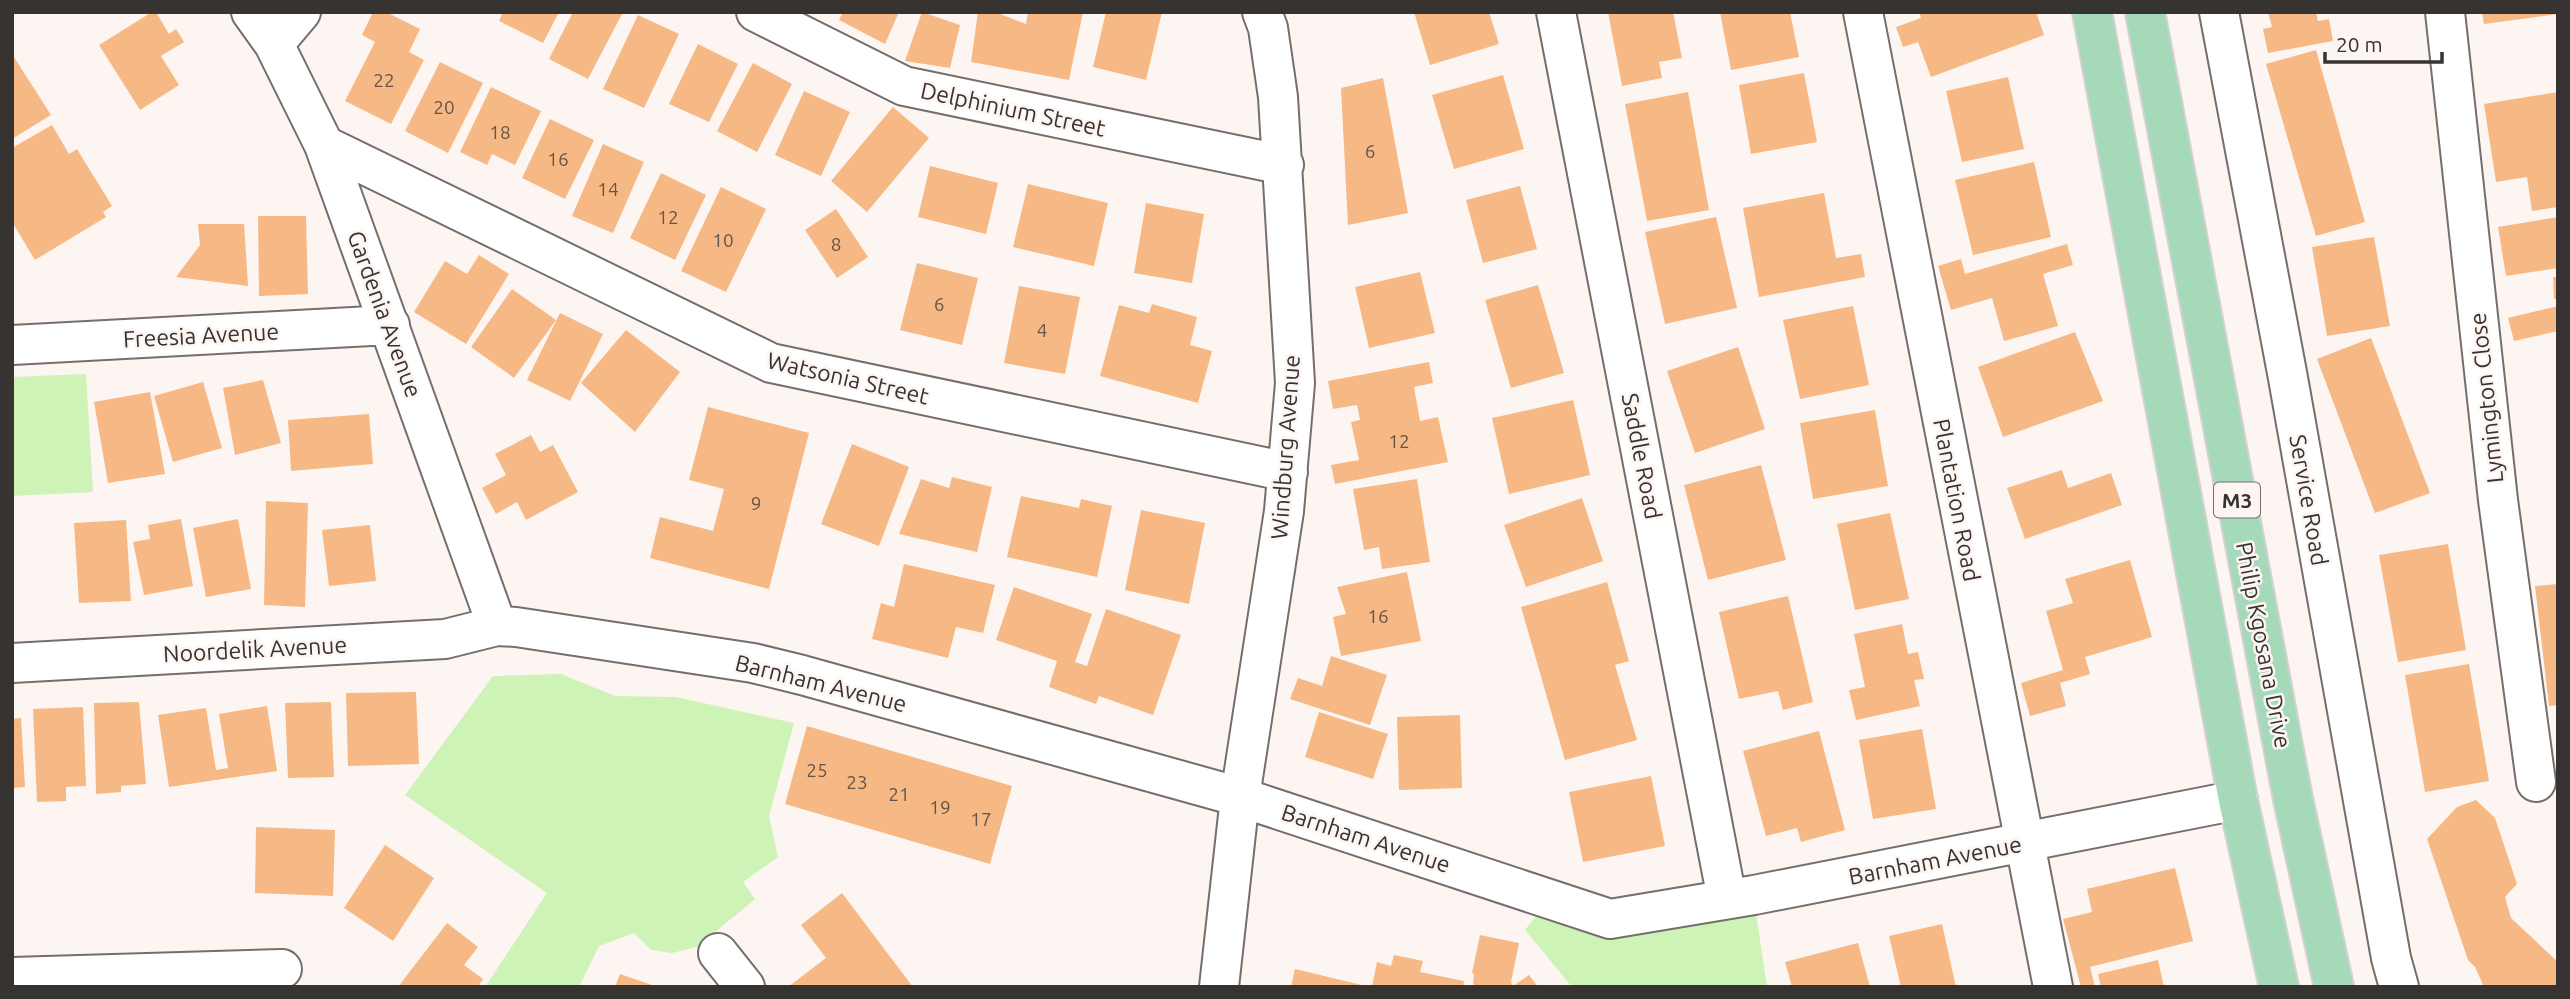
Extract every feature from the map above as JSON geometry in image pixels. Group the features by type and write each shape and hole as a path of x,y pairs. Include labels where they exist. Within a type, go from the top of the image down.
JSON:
{"main road":[{"name":"M3","path":"2092,12 2238,800 2279,987"},
{"name":"Philip Kgosana Drive","path":"2145,12 2290,785 2334,987"}],"street":[{"name":"Gardenia Avenue","path":"251,12 274,44 324,145 497,626"},
{"path":"274,44 302,12"},
{"name":"Delphinium Street","path":"757,12 904,86 1284,165"},
{"name":"Saddle Road","path":"1556,12 1727,899"},
{"name":"Plantation Road","path":"1863,12 2053,987"},
{"name":"Service Road","path":"2219,12 2288,378 2391,958 2399,987"},
{"name":"Lymington Close","path":"2445,12 2498,500 2536,782"},
{"name":"Windburg Avenue","path":"1219,987 1240,797 1288,472 1295,383 1274,17"},
{"name":"Watsonia Street","path":"324,145 771,363 1288,472"},
{"name":"Freesia Avenue","path":"13,345 390,325"},
{"name":"Barnham Avenue","path":"497,626 753,663 802,675 1240,797 1610,919 2024,843 2238,800"},
{"name":"Noordelik Avenue","path":"12,663 445,639 497,626"},
{"path":"718,953 745,987"},
{"path":"12,977 282,969"}],"green space":[{"path":"86,374 93,492 12,496 12,377"},
{"path":"561,674 615,696 676,697 794,723 769,816 778,857 743,882 755,899 697,947 672,953 651,950 634,933 599,946 579,987 485,987 547,893 405,795 493,676"},
{"path":"1756,913 1767,987 1572,987 1525,930 1536,916 1627,937"}],"building":[{"path":"156,12 169,34 176,29 184,42 161,56 179,85 140,110 99,45"},
{"path":"373,12 386,12 420,29 409,52 424,60 391,124 345,101 375,42 362,35"},
{"path":"503,12 559,12 543,43 499,21"},
{"path":"573,12 623,12 588,79 549,59"},
{"path":"843,12 899,12 885,44 839,20"},
{"path":"922,12 960,25 950,68 905,61"},
{"path":"978,12 995,12 1026,24 1028,12 1083,12 1069,80 971,62"},
{"path":"1106,12 1162,12 1146,80 1093,67"},
{"path":"1414,12 1489,12 1499,44 1430,65"},
{"path":"1608,12 1673,12 1682,58 1659,62 1662,78 1622,86"},
{"path":"1720,12 1790,12 1799,57 1731,70"},
{"path":"1919,12 2036,12 2044,35 1931,77 1918,42 1903,47 1896,27 1921,18"},
{"path":"2268,12 2316,12 2318,21 2329,19 2333,41 2268,53 2263,29 2272,27"},
{"path":"2482,12 2558,12 2558,14 2484,24"},
{"path":"638,15 679,34 644,108 603,89"},
{"path":"698,44 738,64 709,122 669,104"},
{"path":"2316,50 2365,222 2316,236 2266,64"},
{"path":"12,54 51,115 12,139"},
{"path":"440,62 483,83 448,153 405,131"},
{"path":"753,63 792,84 757,152 717,131"},
{"path":"1804,73 1817,142 1751,154 1739,85"},
{"path":"1503,75 1524,149 1454,169 1432,95"},
{"path":"2008,77 2024,149 1962,162 1946,91"},
{"path":"1383,78 1408,213 1348,225 1341,88"},
{"path":"491,87 541,111 515,165 492,154 487,165 460,152"},
{"path":"804,91 850,112 821,176 775,155"},
{"path":"1688,92 1709,210 1647,221 1625,104"},
{"path":"2558,92 2558,207 2532,211 2527,177 2496,182 2484,104"},
{"path":"893,107 929,138 867,212 831,181"},
{"path":"550,119 594,140 565,199 522,178"},
{"path":"52,125 69,154 77,149 112,206 103,212 106,217 35,260 12,222 12,148"},
{"path":"603,144 644,162 613,233 572,216"},
{"path":"2034,162 2051,237 1973,255 1955,180"},
{"path":"930,166 998,183 986,234 918,217"},
{"path":"661,173 706,195 675,260 630,238"},
{"path":"1028,184 1108,203 1094,266 1013,247"},
{"path":"1520,186 1537,249 1483,263 1466,200"},
{"path":"721,187 766,209 726,292 681,271"},
{"path":"1824,193 1836,258 1861,254 1865,277 1759,297 1743,208"},
{"path":"1146,203 1204,214 1192,283 1134,273"},
{"path":"836,209 868,257 837,278 805,230"},
{"path":"258,216 306,216 308,294 259,296"},
{"path":"1716,217 1737,308 1665,324 1645,232"},
{"path":"2558,217 2558,268 2506,276 2498,227"},
{"path":"198,224 244,224 248,286 176,277 200,245"},
{"path":"2374,237 2390,326 2327,336 2312,247"},
{"path":"2067,244 2073,265 2043,274 2058,326 2004,341 1992,298 1951,310 1938,266 1961,259 1965,274"},
{"path":"479,255 509,274 466,344 414,312 445,261 467,274"},
{"path":"917,263 978,278 962,345 900,330"},
{"path":"1420,272 1435,333 1369,348 1355,287"},
{"path":"2553,277 2558,277 2558,299 2554,299"},
{"path":"1538,285 1564,373 1511,388 1485,300"},
{"path":"1019,286 1080,297 1065,374 1004,363"},
{"path":"512,289 556,320 514,378 471,347"},
{"path":"1152,304 1197,317 1190,345 1212,351 1198,403 1100,376 1119,305 1149,313"},
{"path":"1853,306 1869,385 1800,399 1783,320"},
{"path":"2558,306 2558,331 2514,341 2508,318"},
{"path":"560,313 603,334 570,401 527,380"},
{"path":"626,330 680,372 635,432 581,383"},
{"path":"2075,332 2103,401 2003,437 1978,367"},
{"path":"2371,338 2430,493 2375,513 2317,359"},
{"path":"1738,347 1765,429 1695,453 1667,371"},
{"path":"1429,362 1433,383 1414,387 1420,421 1438,417 1448,462 1335,484 1331,465 1359,460 1351,422 1360,420 1357,405 1333,409 1328,381"},
{"path":"263,380 281,443 235,455 223,388"},
{"path":"203,382 222,448 173,462 154,396"},
{"path":"150,392 165,474 108,483 94,402"},
{"path":"1573,400 1590,475 1509,494 1492,418"},
{"path":"708,407 809,433 769,589 650,558 660,517 713,531 724,489 689,480"},
{"path":"1875,410 1888,486 1813,499 1800,423"},
{"path":"369,414 373,464 291,471 288,420"},
{"path":"531,435 540,452 553,445 578,492 526,520 517,502 496,514 482,488 506,475 495,454"},
{"path":"852,444 909,467 879,546 821,524"},
{"path":"1761,465 1786,560 1708,580 1684,485"},
{"path":"2062,470 2068,488 2111,473 2122,505 2025,539 2007,488"},
{"path":"952,477 992,487 977,552 899,534 921,479 949,488"},
{"path":"1417,479 1430,562 1382,569 1379,547 1364,550 1353,489"},
{"path":"1021,496 1079,508 1081,499 1112,506 1097,577 1007,557"},
{"path":"1582,498 1603,561 1526,587 1504,525"},
{"path":"266,501 308,503 305,607 264,605"},
{"path":"1141,510 1205,523 1189,604 1125,590"},
{"path":"1890,513 1909,599 1855,610 1837,524"},
{"path":"181,519 193,586 144,595 133,542 150,539 148,525"},
{"path":"238,519 251,589 206,597 193,528"},
{"path":"126,520 131,601 79,603 74,523"},
{"path":"370,525 376,581 329,586 322,530"},
{"path":"2448,544 2466,650 2398,662 2379,555"},
{"path":"2130,560 2152,637 2085,657 2090,674 2060,683 2066,706 2030,716 2021,683 2063,670 2046,611 2073,603 2065,579"},
{"path":"904,564 995,585 983,633 956,627 948,658 872,639 881,603 894,607"},
{"path":"1407,572 1421,641 1341,656 1333,617 1346,614 1337,587"},
{"path":"1607,582 1629,661 1615,665 1637,740 1565,760 1521,607"},
{"path":"2558,584 2558,705 2549,706 2535,586"},
{"path":"1014,587 1092,614 1075,662 1087,666 1106,609 1181,635 1153,715 1099,696 1096,704 1049,687 1057,661 996,640"},
{"path":"1788,596 1813,702 1783,710 1778,691 1739,699 1719,612"},
{"path":"1902,624 1908,654 1918,652 1924,679 1914,680 1920,706 1856,720 1849,690 1865,687 1854,634"},
{"path":"1331,656 1387,675 1370,725 1290,699 1298,678 1322,686"},
{"path":"2469,664 2489,781 2425,792 2405,675"},
{"path":"416,692 419,764 348,766 346,693"},
{"path":"139,702 146,784 121,786 121,792 96,794 94,703"},
{"path":"331,702 334,777 288,778 285,703"},
{"path":"267,706 277,771 169,787 158,715 206,708 216,770 228,768 219,714"},
{"path":"83,707 86,786 66,787 66,801 37,802 33,709"},
{"path":"1319,712 1388,734 1373,779 1305,757"},
{"path":"1460,715 1462,788 1399,790 1397,717"},
{"path":"21,718 25,787 12,788 12,719"},
{"path":"807,726 1012,786 990,864 785,804"},
{"path":"1922,729 1936,809 1873,819 1859,740"},
{"path":"1819,731 1845,830 1801,842 1797,828 1766,836 1743,751"},
{"path":"1651,776 1665,846 1583,862 1569,792"},
{"path":"2476,800 2495,818 2517,884 2505,897 2511,918 2558,962 2558,987 2484,987 2475,967 2468,960 2427,839 2457,807"},
{"path":"256,827 335,830 333,896 255,893"},
{"path":"385,845 434,878 393,941 344,908"},
{"path":"2175,868 2193,941 2090,967 2095,987 2081,987 2063,919 2092,912 2087,889"},
{"path":"842,893 913,987 788,987 826,958 801,925"},
{"path":"447,923 478,947 464,965 483,979 478,987 398,987"},
{"path":"1942,924 1956,987 1901,987 1889,936"},
{"path":"1480,935 1519,943 1511,982 1513,986 1529,975 1538,987 1475,987 1472,973"},
{"path":"1858,943 1870,987 1792,987 1785,962"},
{"path":"1394,955 1423,961 1420,972 1464,981 1463,987 1372,987 1377,962 1391,966"},
{"path":"2158,960 2164,987 2101,987 2098,974"},
{"path":"1295,969 1366,986 1366,987 1291,987"},
{"path":"620,974 655,986 655,987 615,987"}]}
